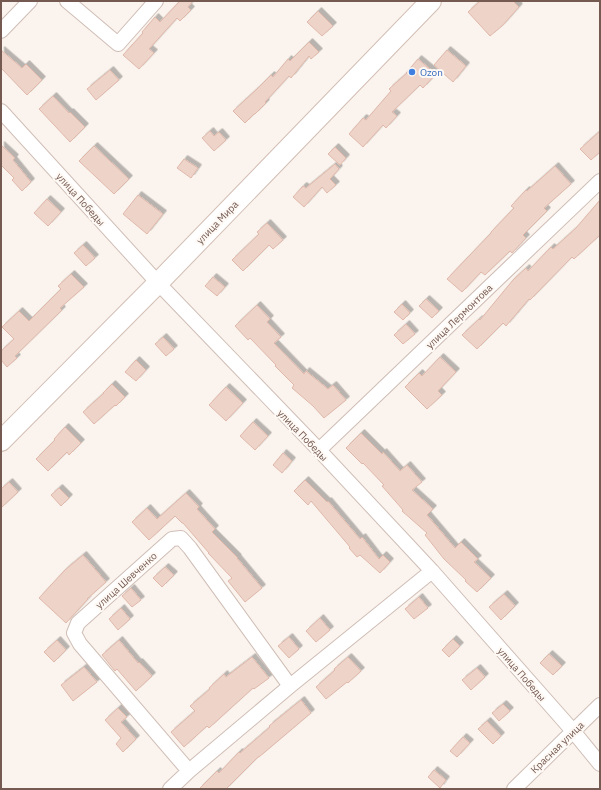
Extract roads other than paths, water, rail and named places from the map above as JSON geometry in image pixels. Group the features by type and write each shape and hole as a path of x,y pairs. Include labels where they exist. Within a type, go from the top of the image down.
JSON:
{"main road":[{"name":"улица Мира","path":"1,441 431,1"}],"street":[{"path":"1,31 30,1"},
{"path":"67,1 118,44 156,1"},
{"name":"улица Победы","path":"1,111 158,282 319,450 432,571 573,731 600,764"},
{"name":"улица Лермонтова","path":"319,450 600,181"},
{"name":"улица Шевченко","path":"189,771 80,644 74,633 78,623 172,539 181,538 190,548 290,686"},
{"path":"170,789 189,771 290,686 432,571"},
{"name":"Красная улица","path":"514,789 600,705"}],"place":[{"name":"Ozon","path":"412,72"}]}
